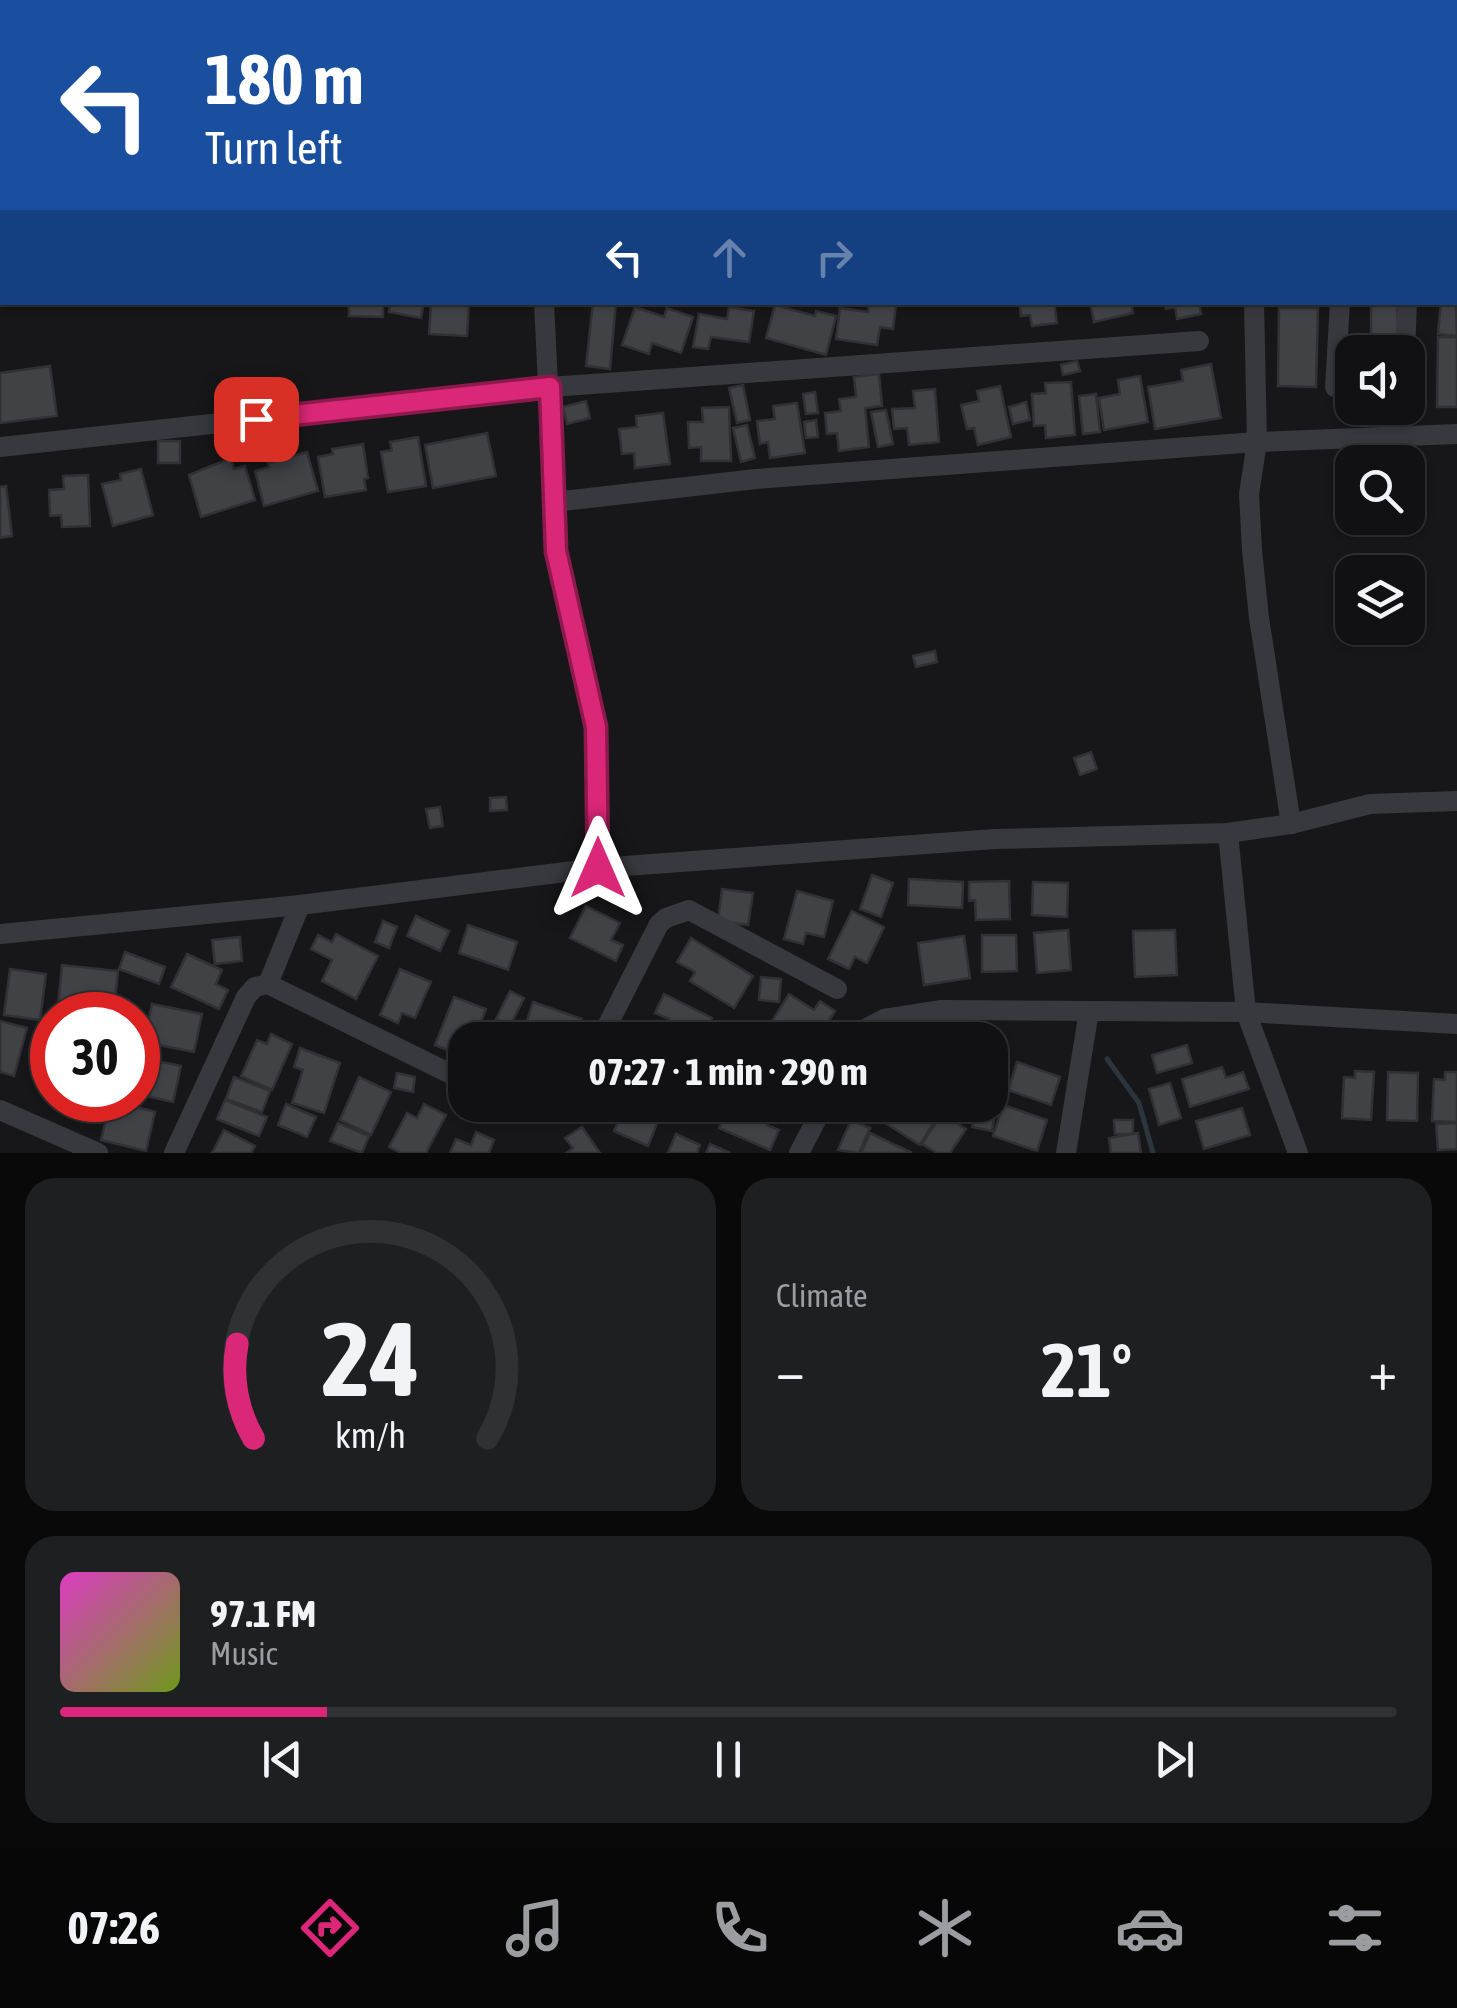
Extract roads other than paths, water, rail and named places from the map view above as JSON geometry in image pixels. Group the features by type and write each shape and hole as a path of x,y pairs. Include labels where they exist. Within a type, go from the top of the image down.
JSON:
{"street":[{"path":"544,305 556,551 596,727 598,868"},
{"path":"1254,305 1257,442 1249,494 1252,550 1290,824"},
{"path":"1338,335 1340,305"},
{"path":"1406,335 1407,305"},
{"path":"0,448 550,387 1199,341"},
{"path":"554,502 756,479 1257,442 1457,434"},
{"path":"0,934 300,905 598,868 995,839 1228,833 1290,824 1370,804 1457,802"},
{"path":"1228,833 1246,1012 1298,1153"},
{"path":"268,984 300,905"},
{"path":"609,1022 658,924 689,910 836,989"},
{"path":"174,1153 246,997 255,988 268,984 448,1072"},
{"path":"878,1022 904,1014 942,1010 1246,1012 1457,1024"},
{"path":"1066,1153 1089,1011"},
{"path":"0,1110 98,1153"},
{"path":"799,1153 815,1122"}],"waterway":[{"path":"1107,1059 1139,1103 1153,1153"}]}
